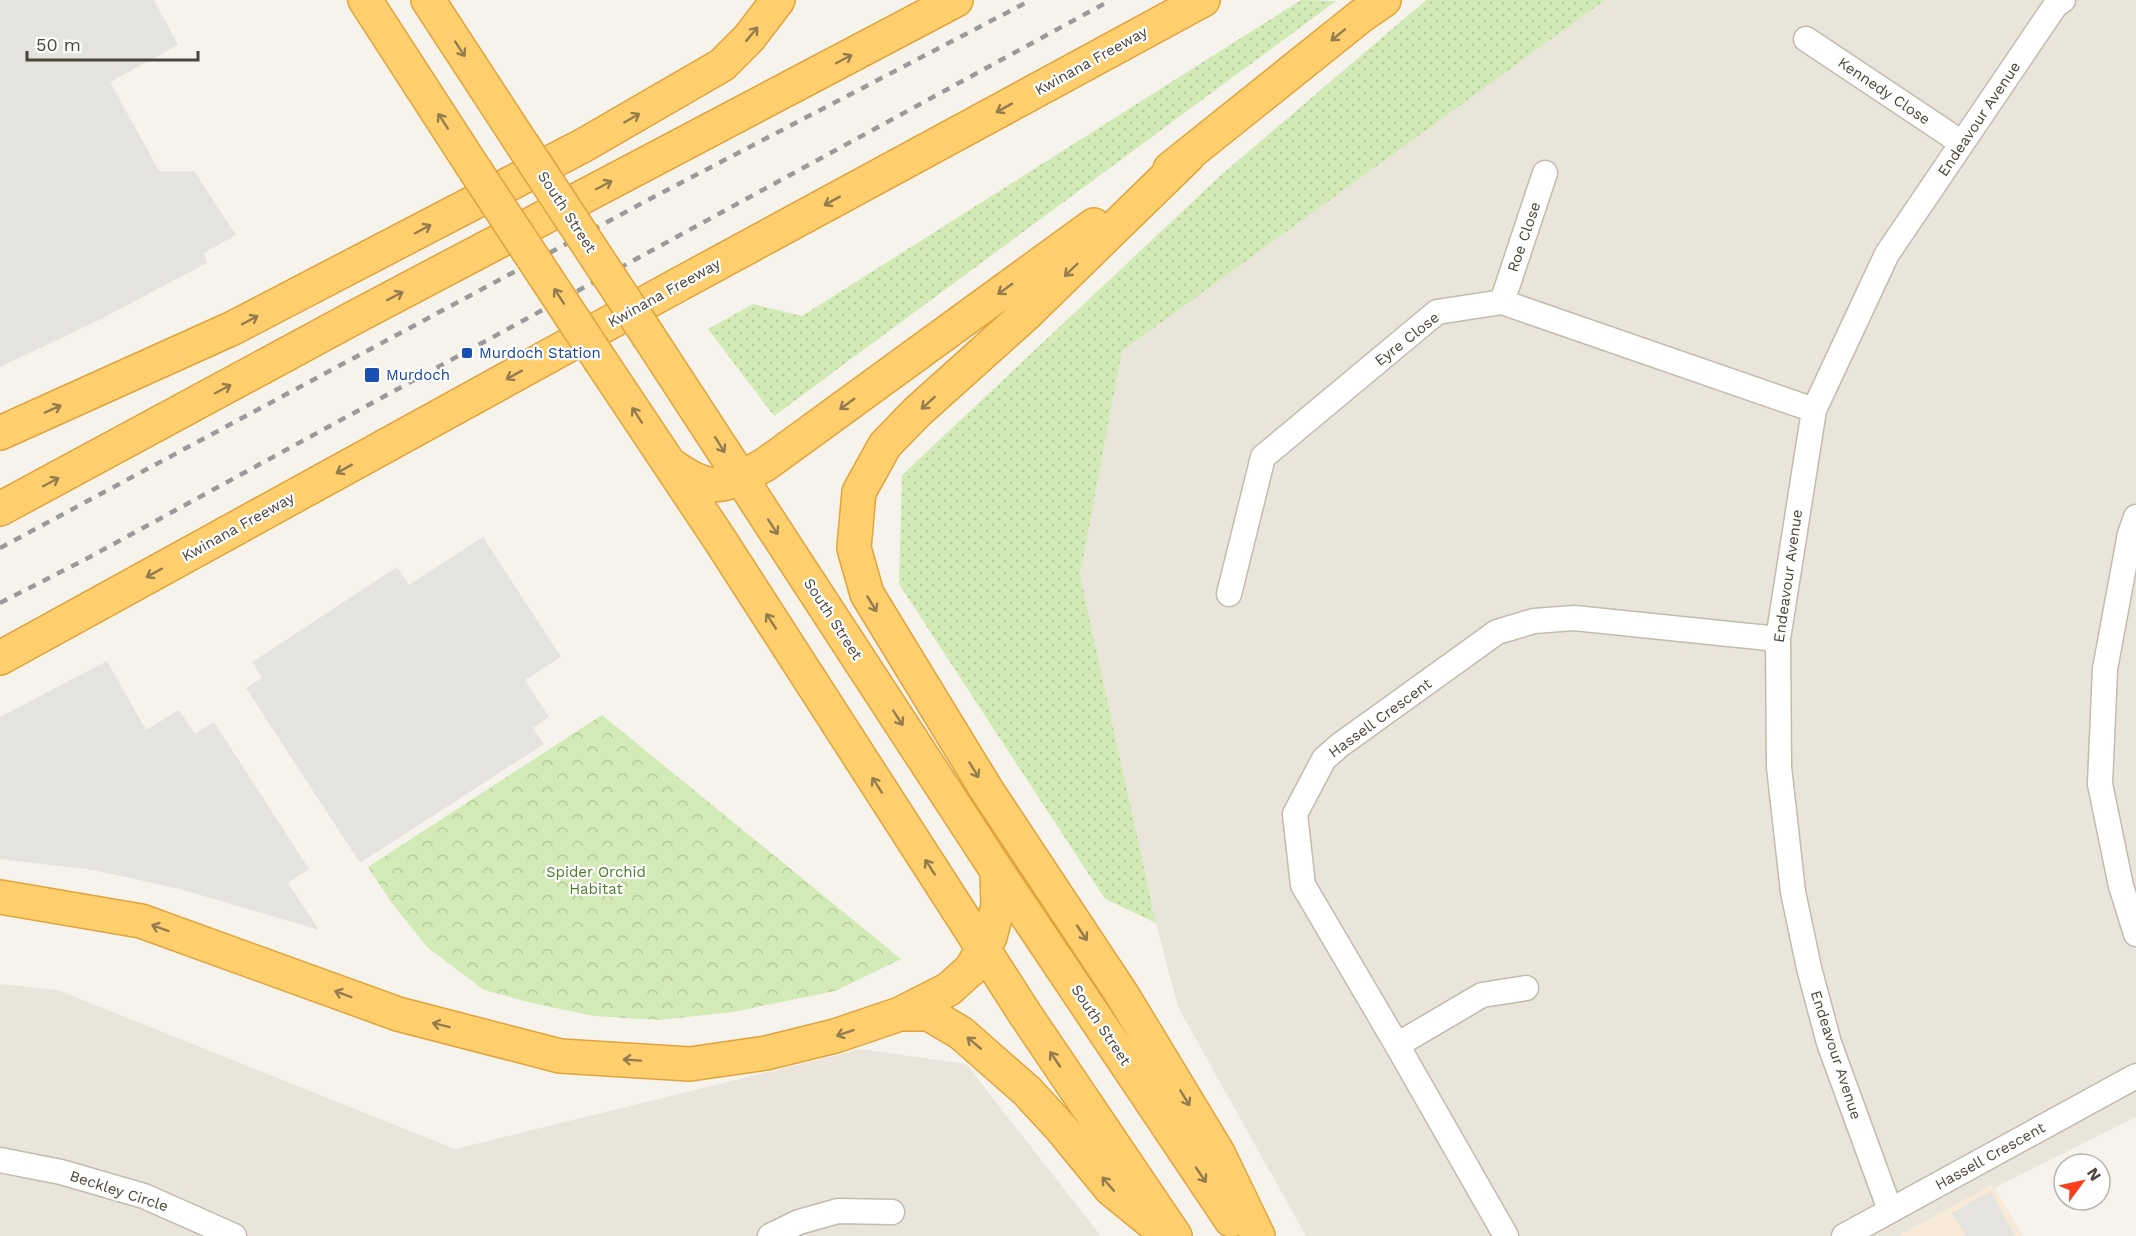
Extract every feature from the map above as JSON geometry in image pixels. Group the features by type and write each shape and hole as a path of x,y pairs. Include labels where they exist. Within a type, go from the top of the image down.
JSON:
{"highway":[{"path":"365,0 669,464 983,950 1175,1236"},
{"name":"South Street","path":"428,0 997,871 1242,1236"},
{"path":"0,433 233,328 584,145 722,65 749,38 778,0"},
{"path":"0,510 377,305 956,0"},
{"name":"Kwinana Freeway","path":"0,658 1203,0"},
{"path":"669,464 691,479 707,485 726,483 741,478 766,464 1188,156 1361,16 1384,0"},
{"path":"1188,156 1024,315 917,412 885,445 859,492 854,548 867,594 986,789 1123,996 1218,1153 1258,1236"},
{"path":"0,897 141,921 398,1014 560,1056 690,1064 766,1053 835,1036 900,1014 949,989 971,969 990,937 998,906 997,871"},
{"path":"900,1014 929,1014 961,1033 978,1047 1027,1091 1111,1189 1168,1236"}],"street":[{"name":"Endeavour Avenue","path":"1890,1210 1829,1043 1809,968 1793,892 1779,767 1778,639 1814,410 1887,254 2055,6 2063,0"},
{"name":"Kennedy Close","path":"1806,39 1962,143"},
{"name":"Roe Close","path":"1502,302 1545,173"},
{"name":"Eyre Close","path":"1229,594 1263,457 1437,312 1502,302 1814,410"},
{"path":"2136,517 2130,534 2105,669 2100,784 2121,886 2136,934"},
{"name":"Hassell Crescent","path":"1506,1236 1303,885 1295,814 1324,759 1340,745 1497,632 1534,621 1574,618 1778,639"},
{"path":"1397,1045 1482,995 1526,988"},
{"name":"Hassell Crescent","path":"1844,1236 2136,1076"},
{"name":"Beckley Circle","path":"0,1160 61,1172 144,1196 234,1236"},
{"path":"770,1236 799,1222 838,1211 892,1212"}],"shaded area":[{"path":"0,0 154,0 178,45 110,82 159,171 194,171 236,235 204,253 207,263 97,321 0,367"},
{"path":"1603,0 2136,0 2136,1117 2066,1152 2052,1152 2052,1159 1898,1236 1306,1236 1178,1007 1156,923 1080,575 1122,351 1530,51"},
{"path":"483,537 561,657 525,680 549,717 533,728 544,744 360,863 246,688 262,678 252,662 397,567 409,585"},
{"path":"107,661 146,730 179,710 195,734 214,722 309,869 288,883 319,930 180,889 93,870 0,859 0,717"},
{"path":"0,984 58,990 455,1149 861,1049 966,1064 1101,1236 0,1236"},
{"path":"1993,1184 2023,1236 1898,1236"},
{"path":"1991,1191 2015,1236 1966,1236 1952,1213"}],"green space":[{"path":"1301,0 1336,1 774,416 708,329 753,304 802,316"},
{"path":"1426,0 1605,0 1122,351 1080,575 1156,923 1105,899 899,584 902,475 1220,176"},
{"name":"Spider Orchid Habitat","path":"602,715 901,959 835,991 733,1012 658,1020 594,1016 484,990 427,947 391,902 368,867"}],"railway":[{"path":"0,548 648,200 1031,0"},
{"path":"0,603 86,559 1111,0"}],"place":[{"name":"Murdoch Station","path":"467,353"},
{"name":"Murdoch","path":"372,375"}]}
